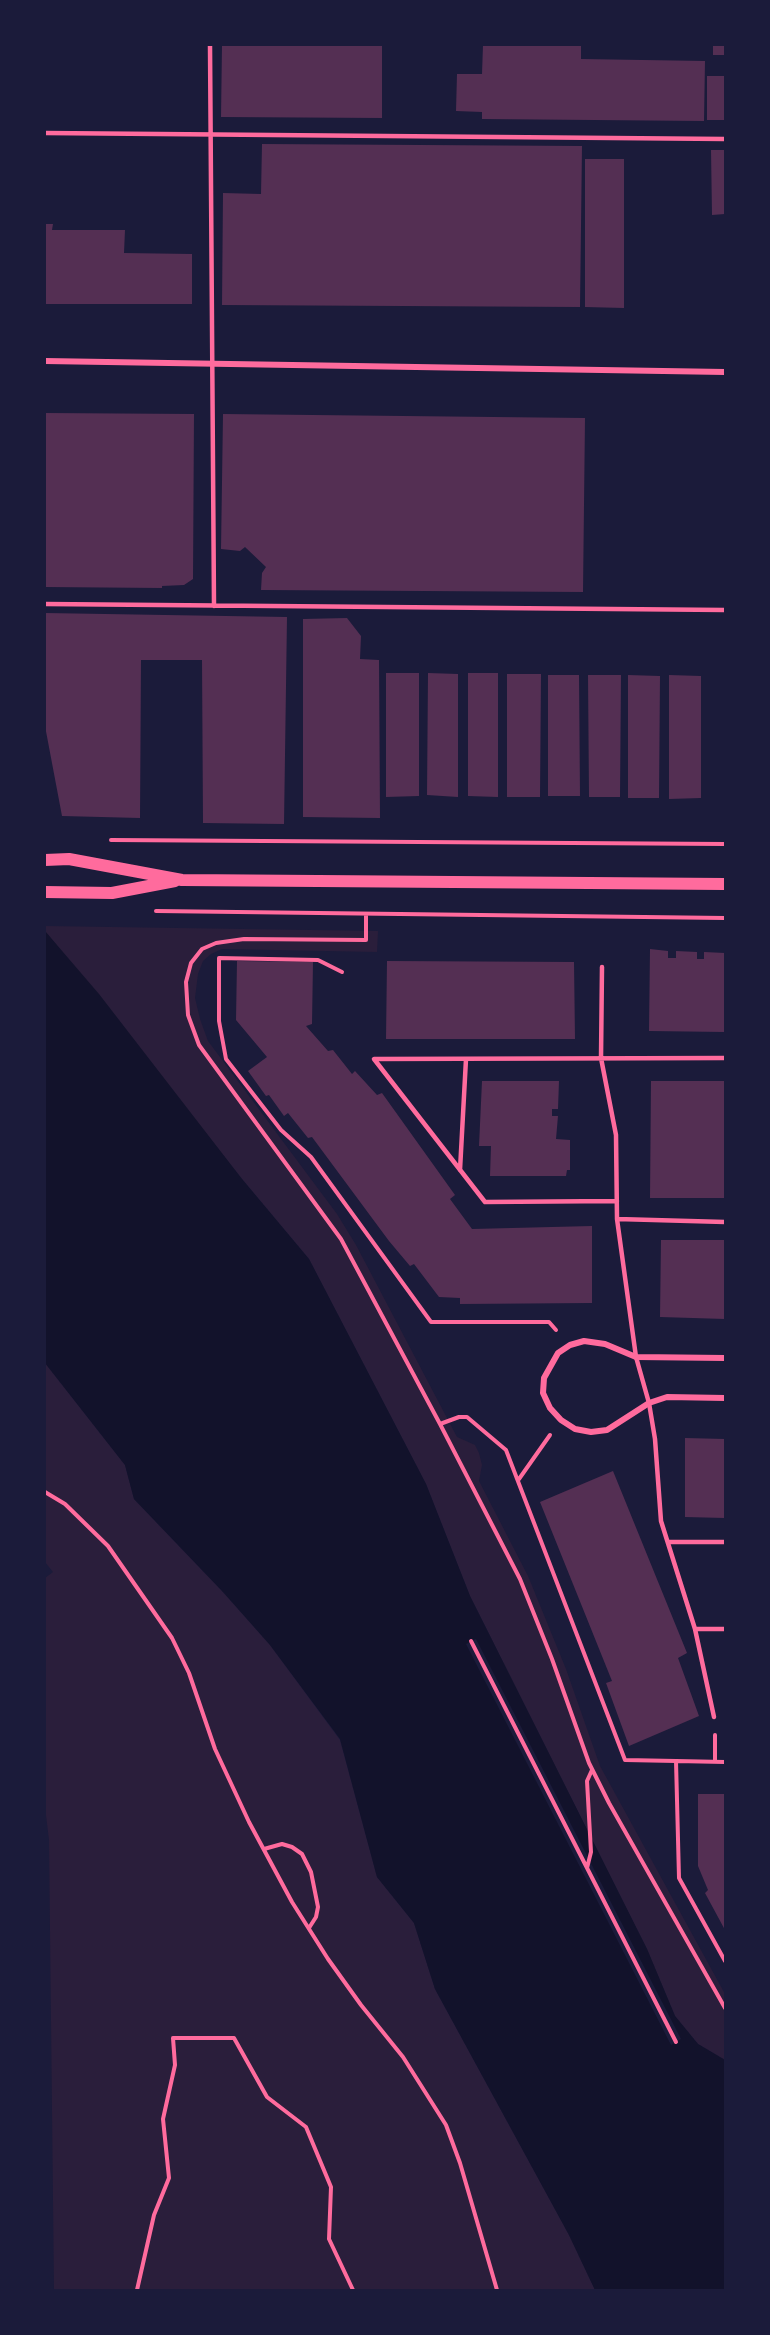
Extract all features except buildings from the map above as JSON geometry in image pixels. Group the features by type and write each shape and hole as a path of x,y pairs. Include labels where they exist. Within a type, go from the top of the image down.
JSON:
{"main road":[{"path":"45,860 69,859 182,880 725,884"},
{"path":"45,892 112,893 182,880"}],"street":[{"path":"45,361 725,372"},
{"path":"725,1358 636,1357 605,1344 584,1341 570,1345 558,1353 544,1378 543,1393 550,1408 561,1420 574,1429 591,1432 607,1430 649,1403 667,1397 725,1398"}],"lane":[{"path":"210,45 214,606"},
{"path":"45,133 725,139"},
{"path":"45,604 725,610"},
{"path":"602,967 601,1058 616,1135 617,1219 636,1357 649,1403 655,1439 661,1521 695,1629 714,1717"},
{"path":"617,1201 485,1202 374,1059 725,1058"},
{"path":"460,1170 466,1059"},
{"path":"617,1219 725,1222"},
{"path":"668,1542 725,1542"},
{"path":"695,1629 725,1629"}],"path":[{"path":"102,840 725,844"},
{"path":"152,911 725,918"},
{"path":"366,914 366,940 244,939 216,943 201,949 191,963 186,982 188,1015 198,1045 341,1239 440,1424 519,1579 552,1659 592,1770 725,2008"},
{"path":"342,972 318,960 219,958 219,1021 226,1059 281,1130 311,1157 431,1322 549,1322 570,1345"},
{"path":"440,1424 459,1417 467,1417 506,1450 625,1760 725,1762"},
{"path":"519,1479 561,1420"},
{"path":"45,1492 65,1504 108,1546 172,1638 189,1673 215,1749 249,1822 292,1902 328,1959 403,2057 446,2125 460,2163 497,2290"},
{"path":"471,1641 676,2042"},
{"path":"676,1761 679,1878 725,1960"},
{"path":"587,1868 591,1852 587,1781 592,1770"},
{"path":"264,1848 282,1844 302,1854 311,1872 318,1907 316,1917 309,1928"},
{"path":"137,2290 154,2215 169,2178 164,2119 175,2065 173,2038 234,2038 267,2097 306,2127 331,2187 329,2239 353,2290"}],"shaded area":[{"path":"45,926 378,931 377,952 222,949 211,954 203,961 198,974 195,998 200,1019 208,1041 337,1214 356,1245 457,1437 475,1445 482,1465 479,1481 528,1576 566,1669 600,1766 725,1994 725,2060 698,2044 675,2016 647,1949 470,1596 426,1484 309,1259 242,1179 45,931"},
{"path":"45,931 99,994 242,1179 309,1259 426,1484 470,1596 647,1949 675,2016 698,2044 725,2060 725,2290 595,2290 569,2235 435,1989 414,1923 377,1877 340,1739 270,1645 134,1499 125,1465 45,1363"},
{"path":"45,1363 125,1465 134,1499 270,1645 340,1740 377,1877 414,1923 435,1989 569,2235 595,2290 54,2290 49,1840 45,1807 45,1578 53,1572 45,1562"}],"pier":[{"path":"476,1639 681,2039 671,2045 466,1644"}]}
